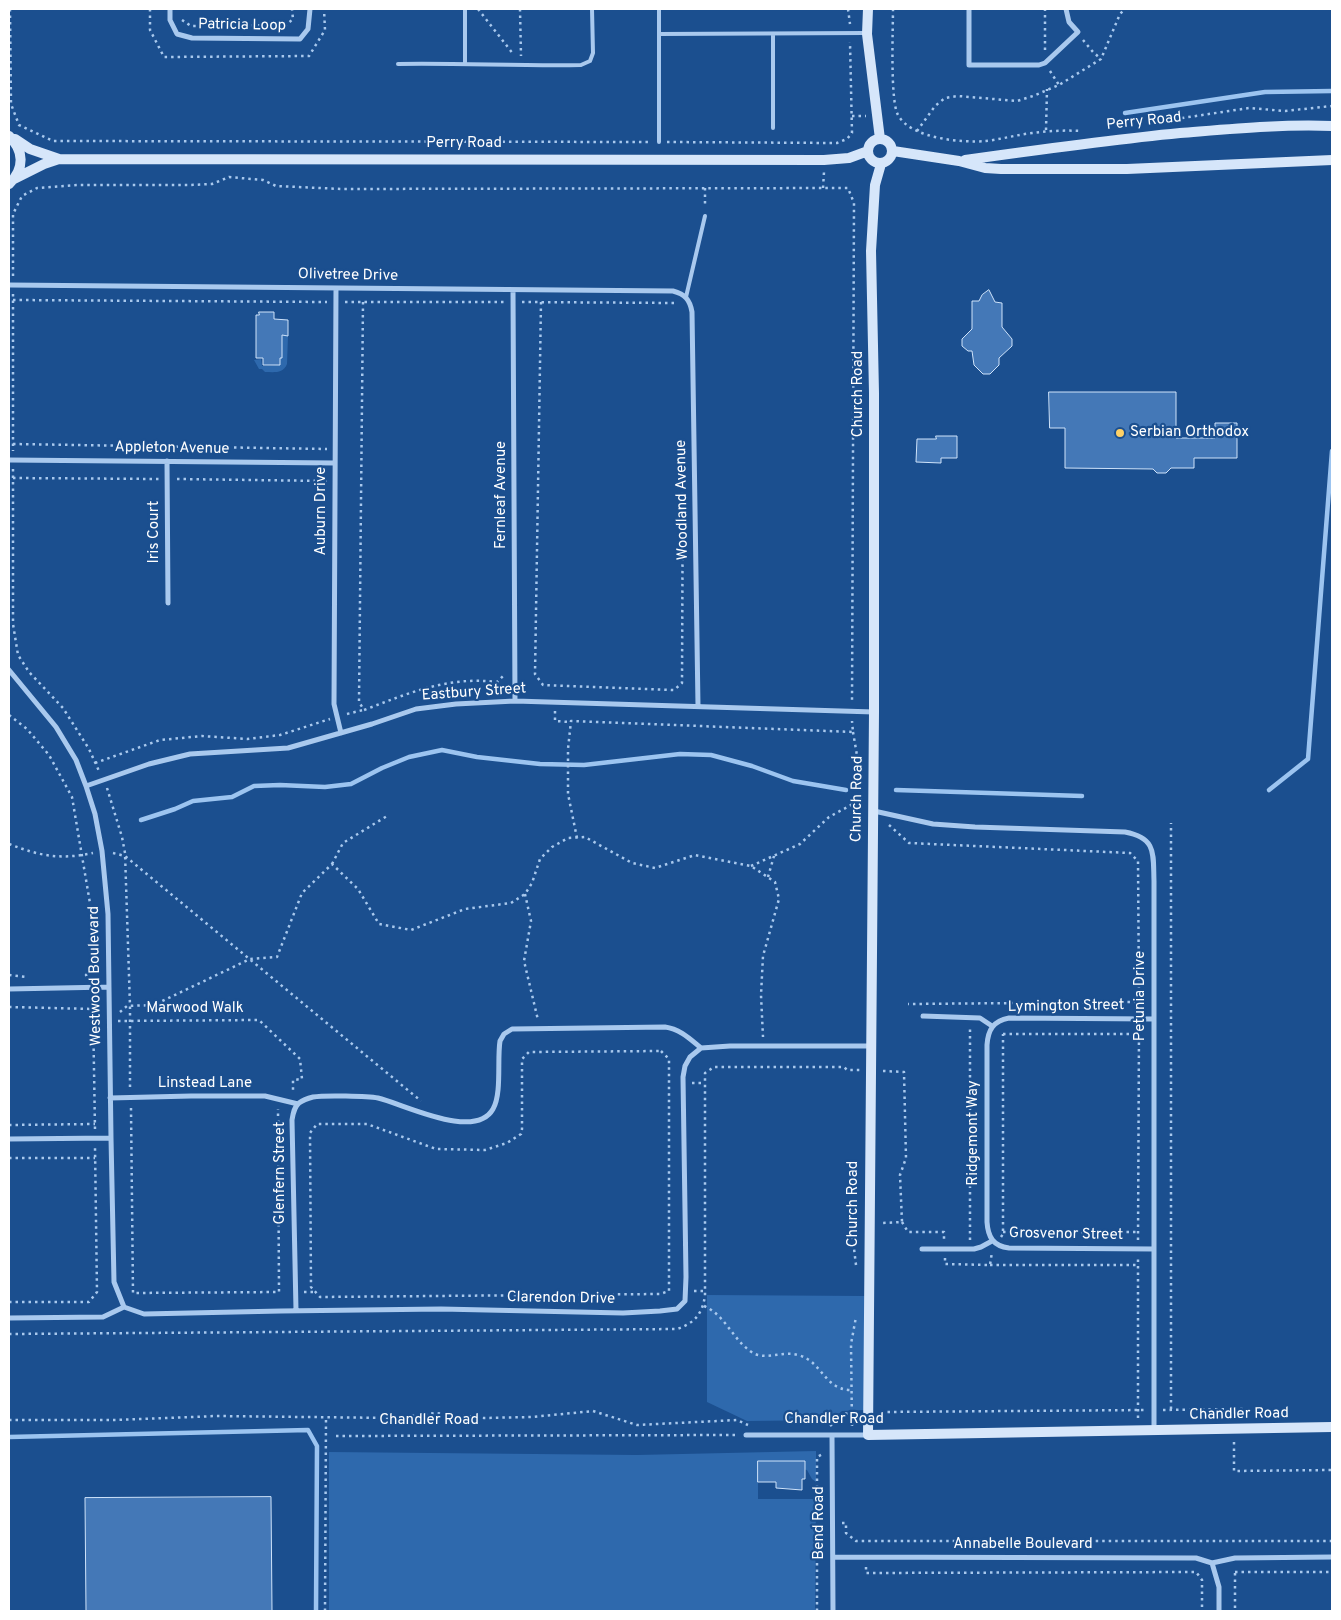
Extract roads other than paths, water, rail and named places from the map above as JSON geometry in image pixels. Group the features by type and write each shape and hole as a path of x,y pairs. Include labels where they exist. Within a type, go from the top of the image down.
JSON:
{"main road":[{"path":"868,9 867,34 880,139"},
{"name":"Perry Road","path":"960,161 1057,147 1212,130 1255,127 1332,126"},
{"path":"9,135 20,151 21,161 19,171 12,181"},
{"name":"Perry Road","path":"9,135 30,149 59,159"},
{"path":"880,139 891,144 893,151 891,158 881,164 873,162 868,151 873,141 880,139"},
{"name":"Perry Road","path":"12,181 44,164 59,159 824,160 849,158 868,151"},
{"name":"Perry Road","path":"893,151 960,161 985,168 1001,169 1126,169 1332,160"},
{"name":"Church Road","path":"868,1435 874,712 874,384 871,252 875,185 881,164"},
{"name":"Chandler Road","path":"868,1435 1332,1428"}],"street":[{"name":"Patricia Loop","path":"170,9 170,20 177,34 192,38 300,39 308,29 310,9"},
{"path":"969,9 969,65 1039,65 1045,63 1078,32 1069,22 1066,9"},
{"name":"Olivetree Drive","path":"11,285 672,291 686,297"},
{"name":"Auburn Drive","path":"336,288 334,704 341,733"},
{"name":"Fernleaf Avenue","path":"513,290 515,701"},
{"name":"Woodland Avenue","path":"686,297 691,304 692,312 698,706"},
{"name":"Appleton Avenue","path":"11,460 334,463"},
{"name":"Iris Court","path":"167,461 168,603"},
{"name":"Westwood Boulevard","path":"9,670 56,727 72,754 86,786 95,814 102,851 108,914 110,1138 114,1282 124,1306"},
{"name":"Eastbury Street","path":"86,786 149,764 190,754 288,748 372,724 416,709 456,704 515,701 874,712"},
{"name":"Petunia Drive","path":"873,810 933,824 1126,832 1143,837 1150,845 1154,860 1154,1432"},
{"path":"9,989 109,987"},
{"name":"Lymington Street","path":"923,1016 980,1018 992,1026 997,1021 1003,1019 1154,1019"},
{"name":"Ridgemont Way","path":"992,1026 988,1035 987,1046 986,1222 992,1241"},
{"name":"Glenfern Street","path":"296,1310 292,1120 298,1104 315,1097 376,1098 442,1119 471,1122 480,1120 493,1109 497,1098 500,1041 504,1034 512,1029 665,1027 675,1029 686,1035 702,1048"},
{"path":"702,1048 870,1046"},
{"name":"Clarendon Drive","path":"124,1306 144,1314 441,1309 623,1313 660,1312 677,1309 685,1301 686,1277 683,1077 685,1066 690,1057 702,1048"},
{"name":"Linstead Lane","path":"110,1098 265,1096 298,1104"},
{"path":"9,1139 110,1138"},
{"name":"Grosvenor Street","path":"922,1249 970,1249 981,1247 992,1241 1000,1246 1009,1248 1154,1249"},
{"path":"9,1318 103,1317 124,1306"},
{"name":"Chandler Road","path":"746,1435 868,1435"},
{"name":"Bend Road","path":"832,1435 833,1611"},
{"name":"Annabelle Boulevard","path":"833,1556 1196,1558 1212,1563"},
{"path":"1219,1611 1219,1587 1212,1563 1235,1558 1332,1557"}],"lane":[{"path":"465,9 465,63"},
{"path":"398,64 465,63 492,66 581,64 590,61 593,54 592,9"},
{"path":"659,9 659,142"},
{"path":"659,34 867,34"},
{"path":"773,34 774,128"},
{"path":"686,297 705,216"}],"waterway":[{"path":"1125,113 1265,92 1332,91"},
{"path":"1269,790 1308,759 1332,451"},
{"path":"141,820 193,801 232,797 254,786 325,787 351,784 409,757 442,750 477,757 540,764 584,765 680,754 711,755 752,766 793,781 846,790"},
{"path":"896,790 1082,796"},
{"path":"9,1437 308,1430 317,1446 316,1611"}],"place":[{"name":"Serbian Orthodox","path":"1120,433"}]}
